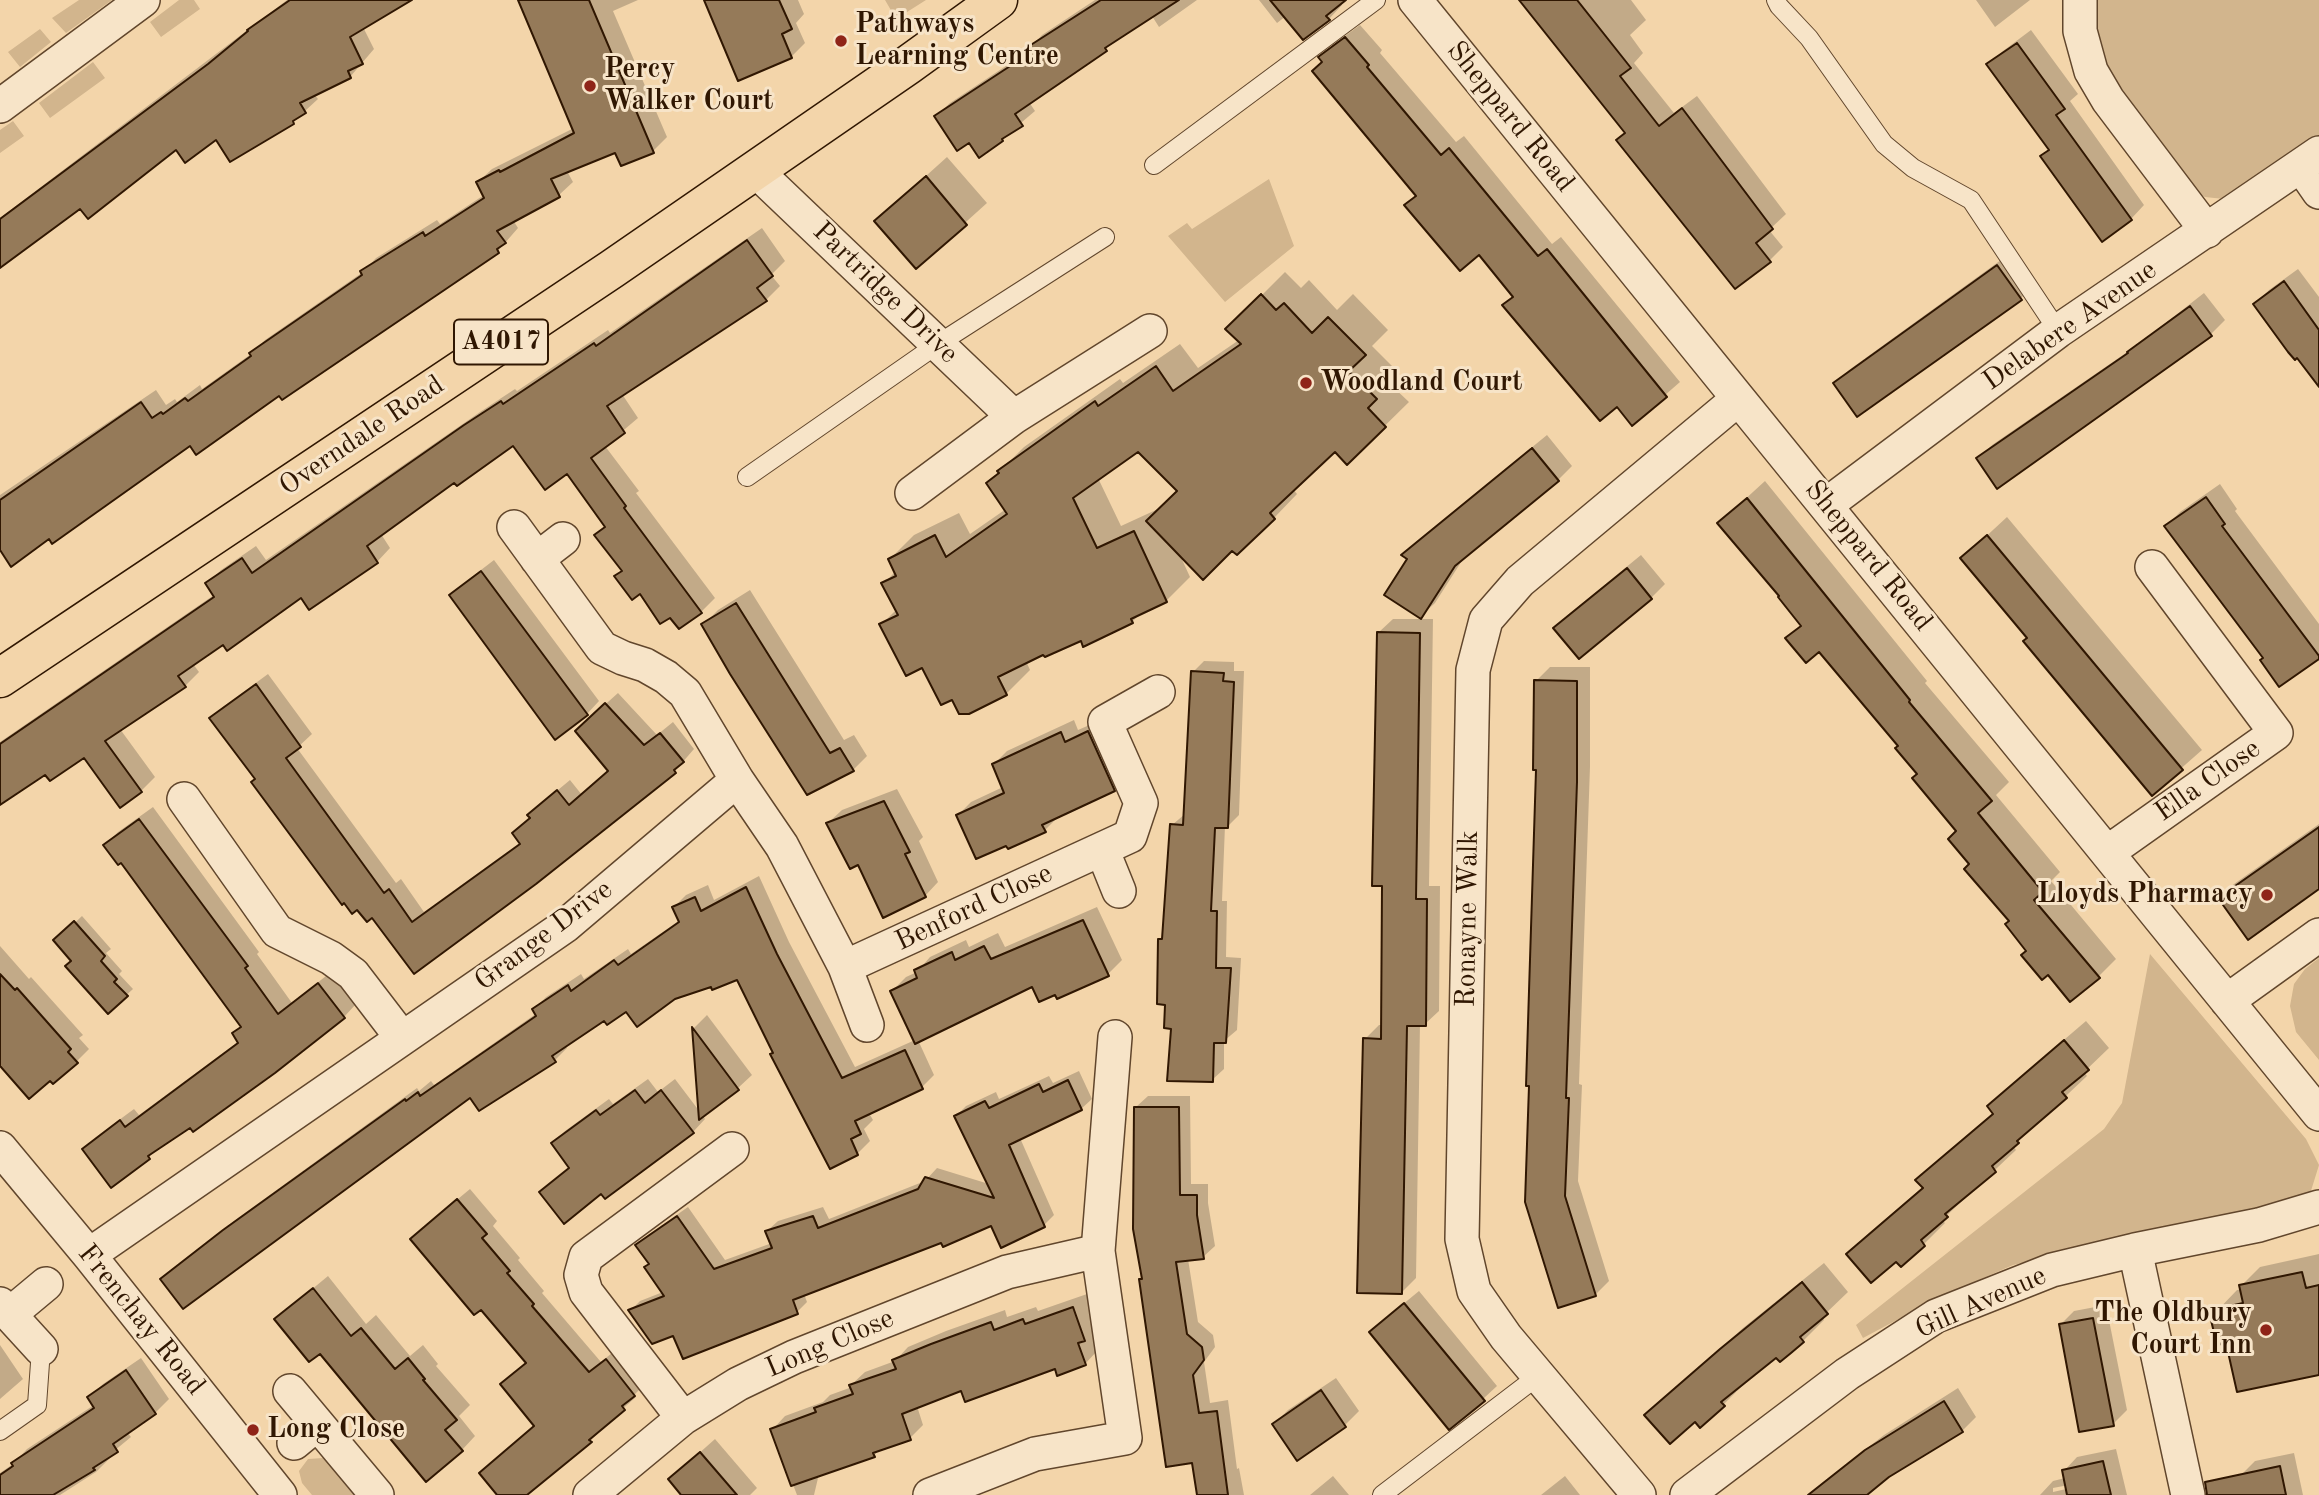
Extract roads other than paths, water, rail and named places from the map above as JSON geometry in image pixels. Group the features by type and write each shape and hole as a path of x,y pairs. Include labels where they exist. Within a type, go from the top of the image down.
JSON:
{"main road":[{"name":"Overndale Road","path":"0,678 755,170 998,0"}],"street":[{"path":"0,106 142,0"},
{"name":"Sheppard Road","path":"1415,0 2319,1114"},
{"path":"2080,0 2080,31 2091,71 2108,100 2207,231"},
{"name":"Partridge Drive","path":"755,170 1014,417"},
{"name":"Delabere Avenue","path":"1826,505 2058,331 2207,231 2313,170"},
{"path":"912,493 1014,417 1150,331"},
{"name":"Ronayne Walk","path":"1639,1495 1506,1337 1474,1291 1462,1239 1473,670 1486,620 1520,581 1738,398"},
{"path":"514,527 602,648 645,665 666,677 685,693 737,780 782,846 845,967 867,1025"},
{"path":"537,559 563,538"},
{"name":"Ella Close","path":"2108,852 2276,733 2152,567"},
{"name":"Benford Close","path":"845,967 1130,836 1141,803 1105,722 1158,692"},
{"name":"Grange Drive","path":"89,1255 565,926 737,780"},
{"path":"184,799 277,931 331,958 353,974 402,1038"},
{"path":"1102,849 1119,891"},
{"path":"2227,1001 2319,935"},
{"path":"930,1495 1035,1454 1125,1438 1098,1251 1115,1037"},
{"name":"Frenchay Road","path":"0,1148 280,1495"},
{"path":"683,1418 586,1292 581,1275 586,1256 732,1149"},
{"name":"Gill Avenue","path":"1688,1495 1847,1374 1936,1316 2052,1270 2259,1225 2319,1207"},
{"path":"2135,1250 2188,1495"},
{"name":"Long Close","path":"602,1492 683,1418 738,1384 794,1357 1007,1272 1098,1251"},
{"path":"41,1349 5,1309 46,1283"},
{"path":"290,1391 305,1434 377,1495"}],"lane":[{"path":"1154,165 1376,0"},
{"path":"1776,0 1809,38 1884,144 1913,168 1971,200 2058,331"},
{"path":"747,477 938,344 1105,237"},
{"path":"0,1431 37,1405 41,1349"},
{"path":"1382,1495 1538,1376"}],"place":[{"name":"Pathways Learning Centre","path":"841,41"},
{"name":"Percy Walker Court","path":"590,86"},
{"name":"Woodland Court","path":"1306,383"},
{"name":"Lloyds Pharmacy","path":"2267,895"},
{"name":"The Oldbury Court Inn","path":"2266,1330"},
{"name":"Long Close","path":"253,1430"}]}
